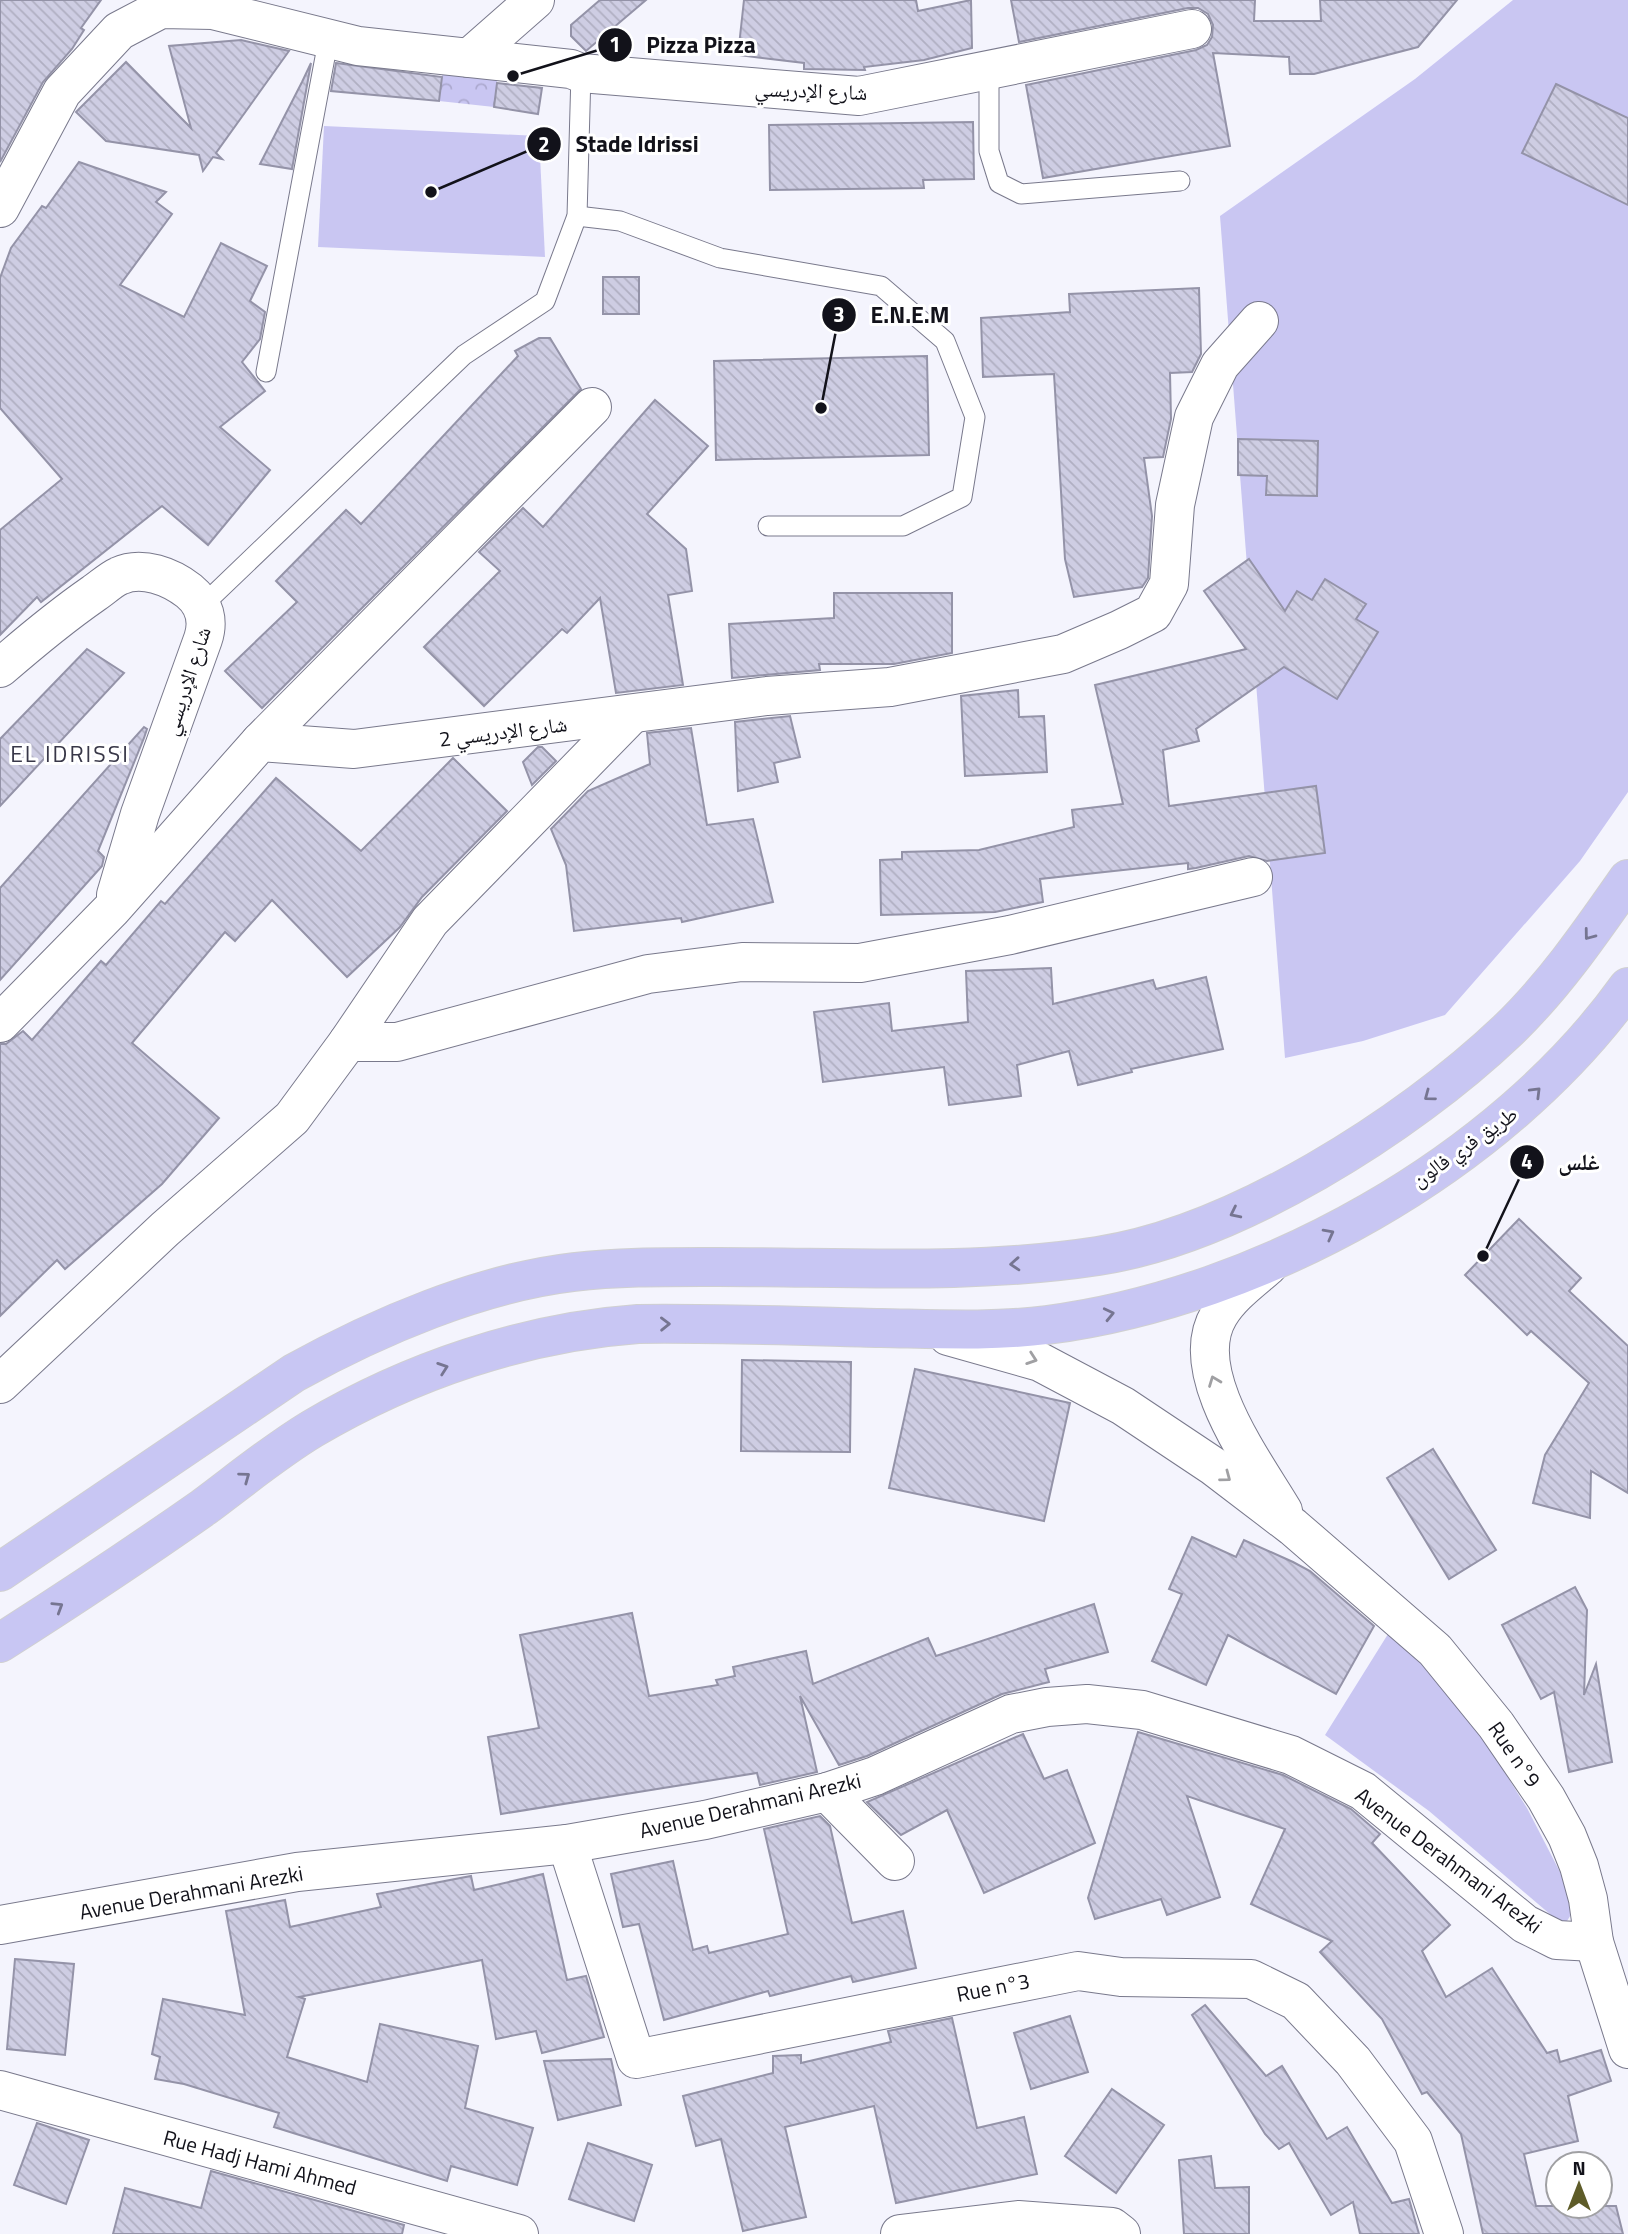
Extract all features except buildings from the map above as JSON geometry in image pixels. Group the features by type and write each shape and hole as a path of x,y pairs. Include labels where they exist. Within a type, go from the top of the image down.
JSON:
{"highway":[{"path":"0,1572 294,1373 393,1322 514,1284 573,1272 650,1268 923,1268 1060,1260 1129,1250 1206,1227 1350,1150 1453,1078 1507,1031 1545,990 1628,879"},
{"name":"طريق فري فالون","path":"0,1643 92,1586 310,1430 414,1378 534,1338 583,1328 697,1323 991,1329 1097,1316 1157,1303 1268,1266 1332,1233 1460,1154 1527,1101 1595,1033 1628,987"}],"street":[{"path":"469,58 535,0"},
{"name":"شارع الإدريسي","path":"0,208 62,92 119,31 161,9 213,10 358,46 581,73 859,96 1192,29"},
{"name":"شارع الإدريسي 2","path":"260,742 354,749 767,696 890,687 1063,653 1119,630 1153,613 1169,584 1175,505 1194,417 1220,365 1259,321"},
{"path":"0,1023 112,909 260,742 592,407"},
{"name":"شارع الإدريسي","path":"0,668 57,619 120,575 151,573 165,576 191,593 202,606 206,623 203,639 140,814 112,909"},
{"path":"2,1380 165,1229 292,1118 348,1042 430,921 631,715"},
{"path":"348,1042 397,1042 648,974 742,962 860,963 1010,935 1253,877"},
{"path":"1268,1266 1237,1293 1218,1316 1208,1354 1209,1369 1234,1425 1293,1527"},
{"path":"919,1329 1016,1354 1073,1376 1178,1442 1293,1527"},
{"name":"Rue n°9","path":"1293,1527 1435,1650 1496,1725 1546,1798 1567,1836 1588,1899 1594,1942 1628,2049"},
{"name":"Avenue Derahmani Arezki","path":"0,1926 297,1872 567,1844 705,1820 827,1792 875,1776 1011,1714 1046,1707 1087,1704 1143,1710 1291,1755 1363,1791 1525,1924 1557,1940 1594,1942"},
{"path":"827,1792 895,1861"},
{"name":"Rue n°3","path":"567,1844 636,2059 1078,1971 1121,1977 1251,1979 1296,2001 1353,2061 1413,2141 1444,2234"},
{"name":"Rue Hadj Hami Ahmed","path":"0,2091 519,2234"},
{"path":"900,2234 1018,2220 1112,2227 1121,2234"}],"lane":[{"path":"266,372 329,37"},
{"path":"989,69 989,152 999,183 1021,194 1180,181"},
{"path":"202,606 464,355 545,301 577,216 581,73"},
{"path":"577,216 620,220 720,258 881,286 945,341 975,417 962,497 903,526 768,526"}],"green space":[{"path":"1513,0 1628,0 1628,792 1580,861 1445,1015 1363,1041 1285,1058 1220,216 1415,79"},
{"path":"443,68 498,74 494,107 439,101"},
{"path":"324,126 539,136 545,257 318,247"},
{"path":"1398,1618 1467,1712 1527,1808 1577,1905 1567,1921 1558,1921 1429,1811 1325,1735"}],"place":[{"name":"Pizza Pizza","path":"513,76"},
{"name":"Stade Idrissi","path":"431,192"},
{"name":"E.N.E.M","path":"821,408"},
{"name":"غلس","path":"1483,1256"}],"district":[{"name":"EL IDRISSI","path":"70,753"}]}
